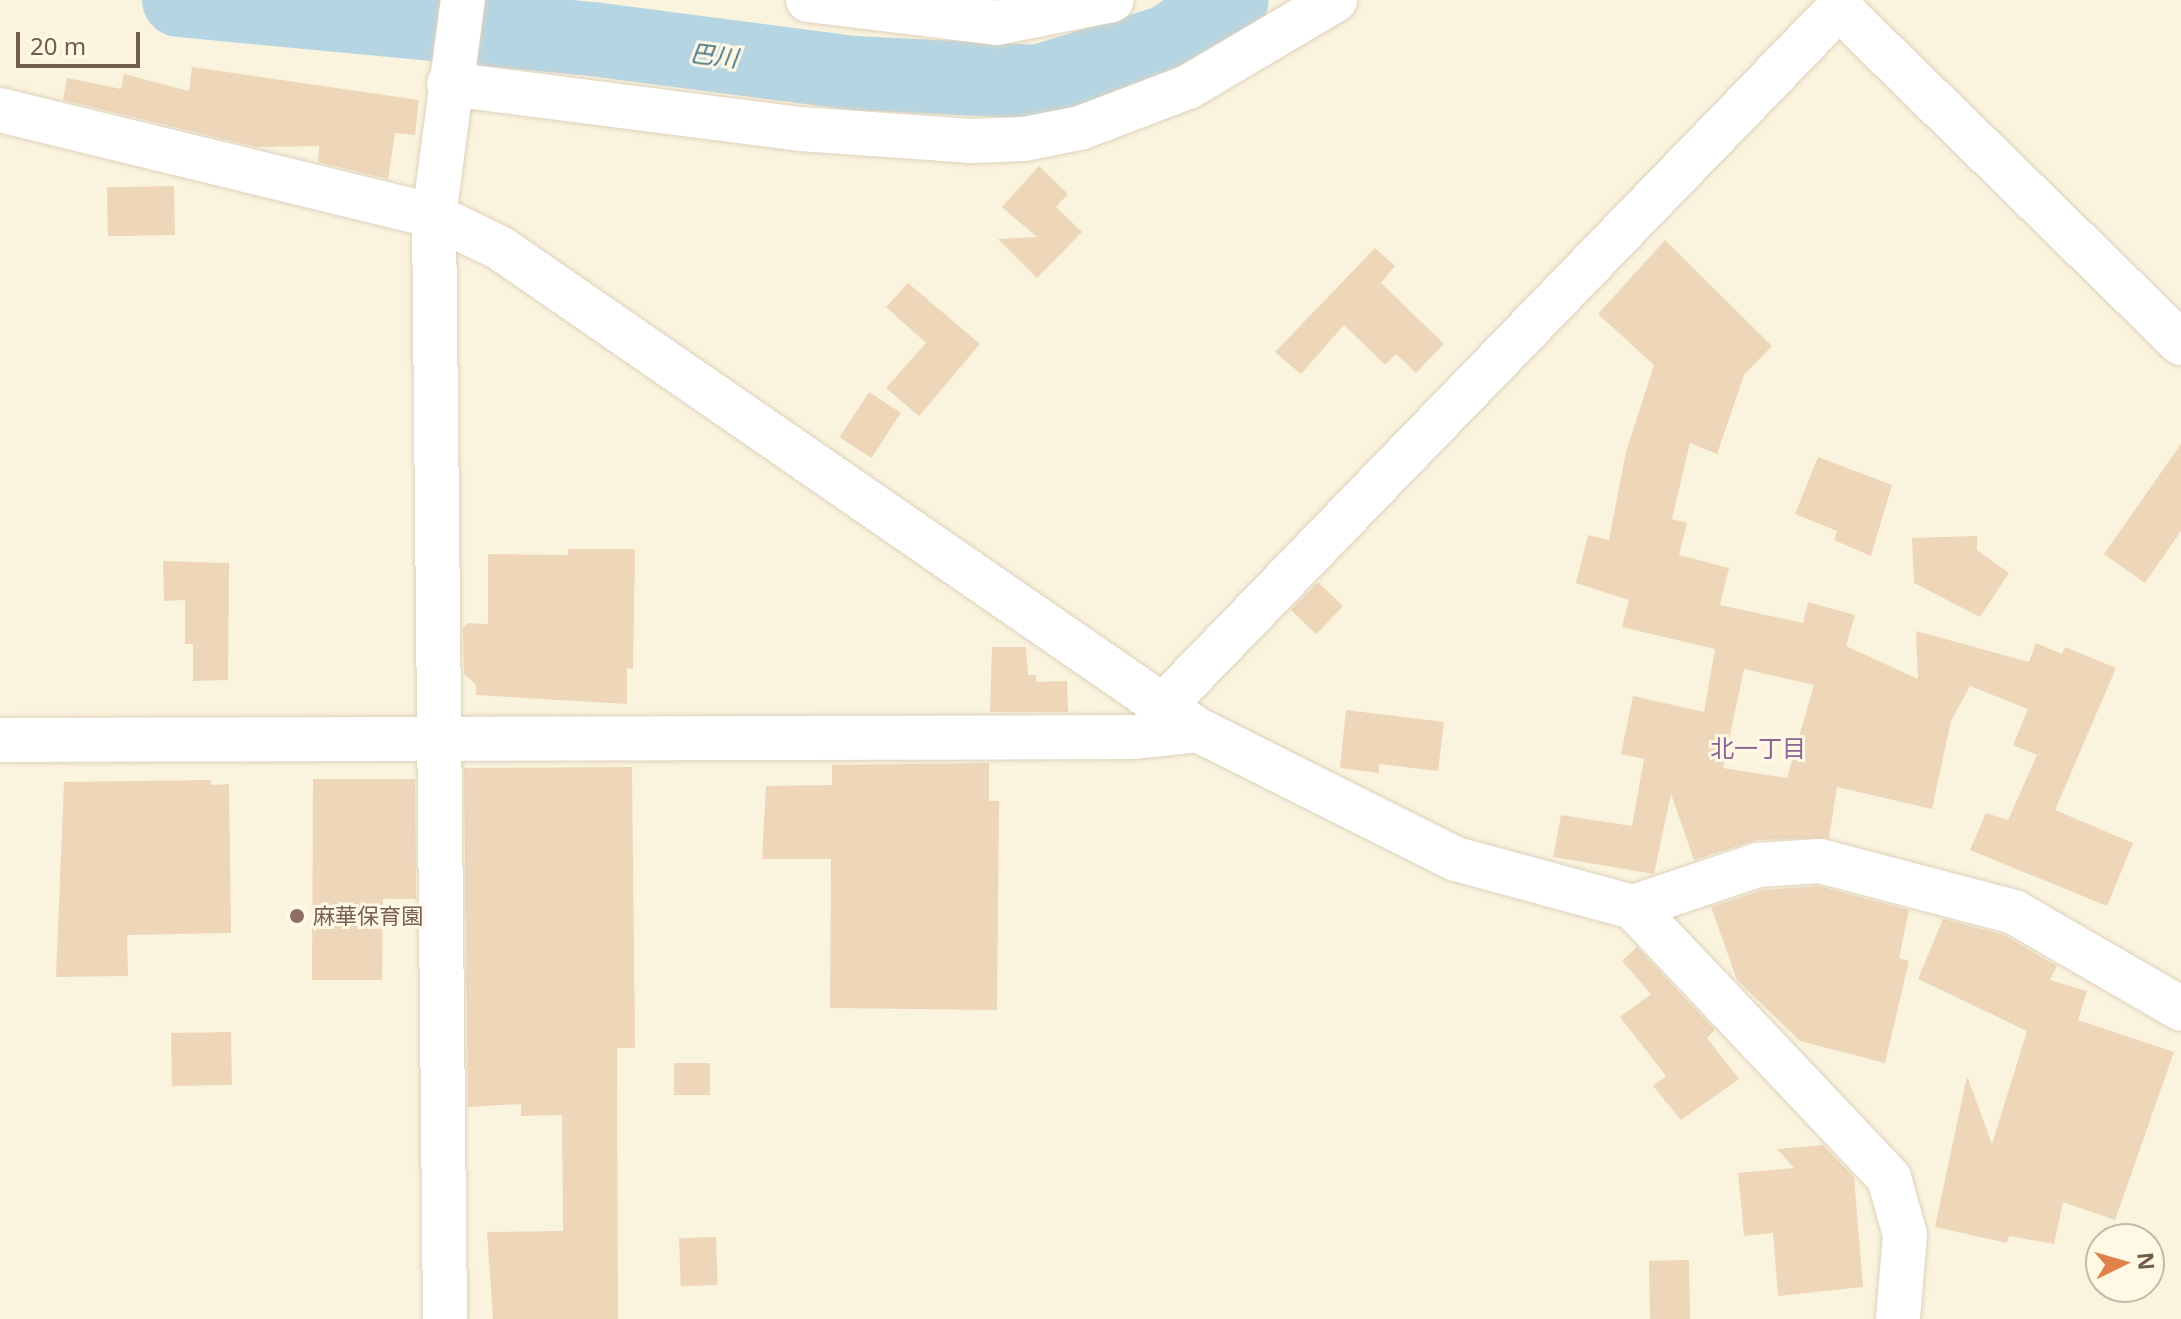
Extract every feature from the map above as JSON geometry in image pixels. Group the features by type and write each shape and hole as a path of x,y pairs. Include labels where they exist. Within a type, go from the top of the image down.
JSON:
{"street":[{"path":"445,1319 434,216 449,84 463,0"},
{"path":"808,0 997,23 1112,0"},
{"path":"449,84 800,129 972,141 1024,139 1080,128 1188,87 1335,0"},
{"path":"0,740 1134,737 1181,717 1839,8 2181,343"},
{"path":"0,110 434,216 500,248 1181,717 1456,859 1633,907 1889,1178 1905,1235 1898,1319"},
{"path":"1633,907 1758,865 1820,861 2014,912 2181,1009"}],"building":[{"path":"192,67 419,100 415,135 395,133 388,179 318,162 319,146 256,147 63,100 67,78 121,89 124,74 189,91"},
{"path":"1039,166 1068,194 1056,207 1082,232 1037,278 998,239 1037,237 1002,207"},
{"path":"174,186 175,235 108,236 107,187"},
{"path":"1665,240 1772,346 1744,375 1717,454 1690,443 1672,519 1687,523 1679,555 1729,568 1720,605 1803,623 1808,602 1855,615 1846,646 1918,679 1916,631 2029,662 2036,643 2062,654 2065,647 2116,668 2055,810 2133,843 2107,906 1970,850 1986,813 2008,820 2037,755 2013,745 2028,709 1970,686 1951,721 1932,809 1837,787 1829,838 1756,840 1694,860 1671,794 1654,874 1553,857 1561,815 1632,826 1644,759 1621,754 1633,696 1704,712 1715,649 1622,627 1629,600 1576,583 1588,535 1609,540 1626,452 1654,365 1598,314","holes":["1744,669 1814,685 1787,778 1723,768"]},
{"path":"1375,248 1395,266 1381,283 1444,344 1416,373 1396,354 1385,365 1344,325 1301,374 1275,352"},
{"path":"908,283 980,344 919,416 886,388 926,343 886,307"},
{"path":"869,392 901,413 871,458 840,437"},
{"path":"2181,444 2181,531 2145,583 2104,554"},
{"path":"1818,457 1892,485 1871,556 1834,540 1837,531 1795,514"},
{"path":"1977,536 1977,550 2009,573 1980,617 1914,583 1912,538"},
{"path":"568,549 635,549 633,669 627,668 627,704 476,695 476,685 464,674 463,628 468,623 488,624 488,554 568,555"},
{"path":"163,561 229,563 228,680 193,681 193,644 185,644 185,600 164,601"},
{"path":"1318,582 1343,606 1316,634 1291,610"},
{"path":"992,647 1026,647 1028,675 1036,675 1036,682 1067,681 1068,712 990,712"},
{"path":"1346,710 1444,722 1438,771 1379,764 1379,773 1340,768"},
{"path":"989,763 989,801 999,801 997,1010 830,1008 831,859 762,859 766,786 832,785 832,765"},
{"path":"632,767 635,1048 617,1048 618,1319 493,1319 487,1232 563,1231 562,1115 521,1116 521,1104 468,1107 464,768"},
{"path":"313,779 415,779 416,899 383,899 382,980 312,980"},
{"path":"211,780 211,785 229,784 231,933 127,935 128,976 56,977 64,782"},
{"path":"1818,886 1909,910 1899,958 1909,961 1885,1063 1800,1041 1737,980 1711,907 1763,890"},
{"path":"1943,919 2004,935 2057,966 2050,980 2087,991 2078,1020 2174,1052 2115,1220 2063,1202 2054,1244 2009,1236 2007,1243 1935,1227 1967,1076 1992,1144 2027,1031 1918,979"},
{"path":"1637,947 1715,1030 1707,1038 1739,1079 1681,1120 1653,1086 1666,1076 1620,1017 1651,994 1622,961"},
{"path":"231,1032 232,1085 172,1086 171,1033"},
{"path":"674,1063 710,1063 710,1095 674,1095"},
{"path":"1823,1145 1854,1177 1863,1287 1778,1296 1773,1233 1744,1236 1738,1173 1794,1168 1777,1149"},
{"path":"716,1237 718,1285 681,1286 679,1238"},
{"path":"1689,1260 1690,1319 1650,1319 1649,1261"}],"waterway":[{"name":"巴川","path":"179,0 592,39 855,73 1037,82 1167,42 1232,0"}],"place":[{"name":"麻華保育園","path":"297,916"}],"district":[{"name":"北一丁目","path":"1758,748"}]}
